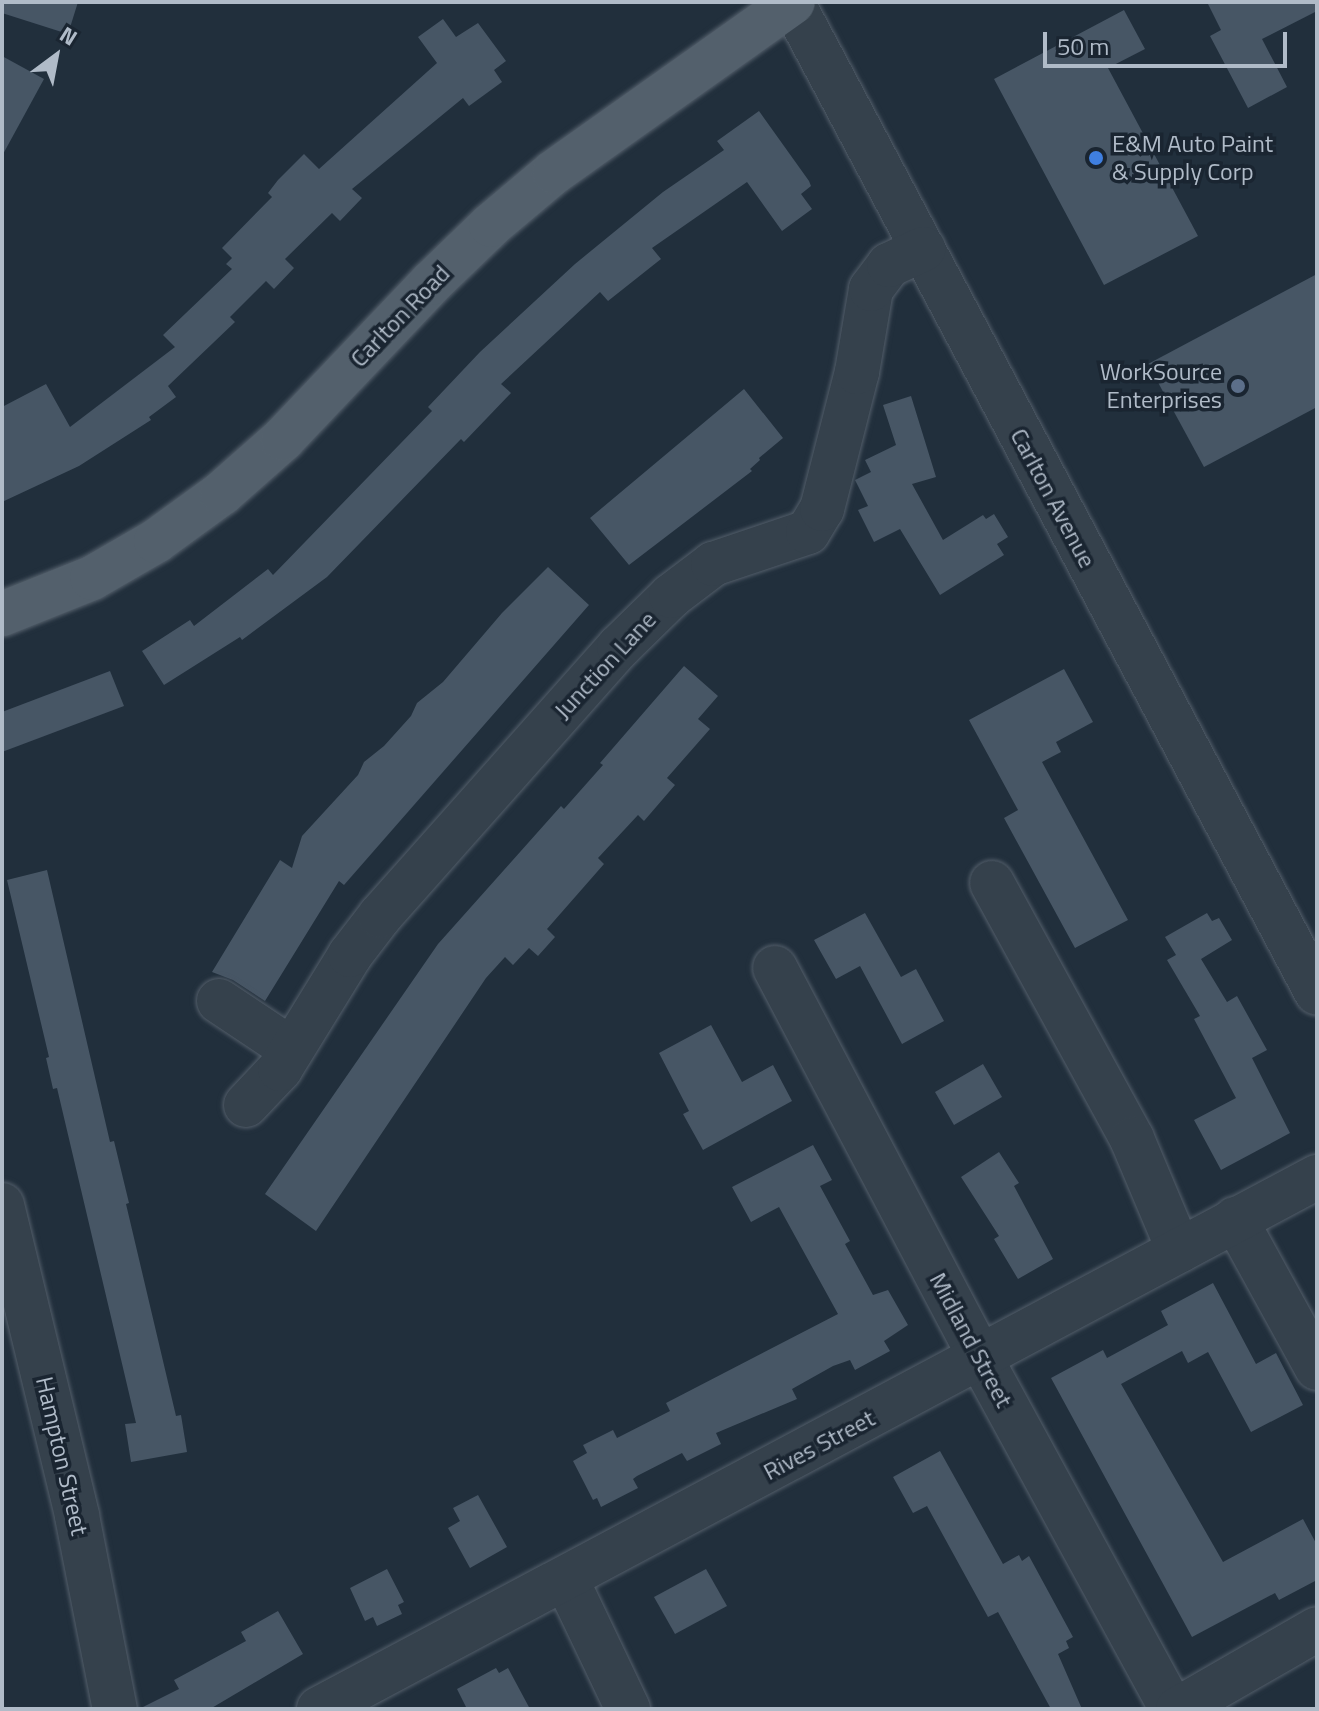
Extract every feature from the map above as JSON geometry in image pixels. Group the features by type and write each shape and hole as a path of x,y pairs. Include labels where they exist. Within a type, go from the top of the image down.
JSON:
{"main road":[{"name":"Carlton Road","path":"2,614 92,578 156,541 222,493 283,439 431,283 502,216 631,115 792,2"}],"street":[{"name":"Carlton Avenue","path":"792,2 1317,993"},
{"name":"Junction Lane","path":"246,1105 280,1069 350,955 380,916 619,647 671,596 713,564 808,532 822,509 857,372 871,289 889,265 923,249"},
{"path":"992,883 1132,1139 1179,1251"},
{"name":"Midland Street","path":"775,968 981,1359 1175,1709"},
{"path":"219,1001 291,1049"},
{"name":"Rives Street","path":"319,1709 981,1359 1317,1177"},
{"name":"Hampton Street","path":"2,1205 77,1516 115,1709"},
{"path":"1235,1219 1317,1368"},
{"path":"566,1579 628,1709"},
{"path":"1175,1709 1317,1629"}],"building":[{"path":"2,2 78,2 68,34 2,13"},
{"path":"1207,2 1317,2 1317,11 1262,39 1287,87 1248,108 1210,36 1221,30"},
{"name":"E&M Auto Paint & Supply Corp","path":"1124,10 1145,49 1108,68 1198,236 1104,285 994,79"},
{"path":"443,19 456,37 478,23 506,61 494,70 502,82 469,106 463,98 352,189 362,198 340,221 332,213 285,259 294,268 274,289 266,281 230,317 235,322 168,386 176,397 149,417 151,420 79,466 2,502 2,407 46,384 70,427 175,347 163,335 232,269 226,264 232,258 222,248 272,197 268,193 304,154 319,169 437,63 418,37"},
{"path":"2,56 44,79 2,156"},
{"path":"759,111 809,181 811,186 801,194 812,209 782,231 747,182 652,248 661,259 608,301 600,292 501,384 511,393 464,442 461,439 327,577 242,640 240,637 164,685 142,651 190,620 194,626 268,569 273,575 432,411 428,407 480,352 575,264 663,192 724,150 717,141"},
{"name":"WorkSource Enterprises","path":"1317,274 1317,407 1204,467 1148,364"},
{"path":"744,389 783,438 759,458 750,469 752,471 629,565 590,518"},
{"path":"911,396 936,477 912,484 943,540 983,515 986,519 994,514 1008,537 997,544 1004,555 940,595 900,529 874,542 858,510 868,506 855,480 871,472 865,460 896,445 883,405"},
{"path":"548,567 589,605 344,885 339,881 265,1001 233,980 212,972 280,860 292,868 302,836 358,775 364,762 384,746 411,716 417,703 443,682 502,613"},
{"path":"684,666 718,696 698,719 710,729 667,778 675,785 644,821 638,815 598,858 604,864 547,929 555,937 538,956 529,948 513,965 505,957 486,978 316,1231 265,1194 438,944 561,806 564,809 603,765 600,763"},
{"path":"1064,669 1093,722 1056,742 1061,752 1042,762 1128,920 1075,948 1004,818 1018,810 969,720"},
{"path":"110,671 124,706 2,752 2,712"},
{"path":"47,870 110,1142 114,1141 129,1203 126,1204 176,1416 181,1415 187,1452 131,1462 125,1424 136,1423 57,1088 53,1089 46,1058 49,1057 7,880"},
{"path":"865,913 901,977 916,969 944,1021 902,1044 860,966 836,979 814,940"},
{"path":"1207,913 1212,921 1219,918 1232,940 1201,959 1227,1002 1237,996 1267,1050 1252,1058 1290,1133 1221,1170 1194,1120 1236,1098 1194,1019 1200,1016 1167,960 1176,955 1165,937"},
{"path":"711,1025 742,1082 773,1065 792,1101 703,1150 683,1114 689,1111 659,1053"},
{"path":"983,1064 1002,1097 954,1125 935,1092"},
{"path":"813,1145 832,1180 820,1186 850,1241 845,1244 873,1295 888,1290 908,1325 884,1341 890,1351 855,1370 850,1360 833,1366 792,1389 797,1399 716,1433 721,1444 687,1461 682,1453 637,1476 633,1479 638,1488 601,1507 597,1498 593,1500 573,1461 587,1453 583,1445 613,1430 617,1438 670,1411 666,1403 838,1314 779,1207 751,1222 732,1187"},
{"path":"999,1152 1019,1183 1014,1186 1053,1259 1018,1279 994,1239 999,1236 961,1177"},
{"path":"1213,1283 1256,1364 1276,1353 1303,1405 1251,1432 1208,1352 1188,1363 1182,1351 1121,1384 1223,1562 1303,1519 1317,1545 1317,1580 1279,1600 1275,1593 1192,1637 1051,1378 1103,1350 1107,1358 1168,1325 1161,1311"},
{"path":"940,1451 1003,1564 1019,1555 1022,1561 1029,1556 1073,1637 1066,1641 1069,1648 1058,1654 1082,1709 1051,1709 998,1612 988,1617 927,1506 913,1513 893,1477"},
{"path":"478,1495 507,1547 470,1568 448,1528 460,1521 453,1508"},
{"path":"387,1569 404,1602 398,1605 402,1614 377,1626 373,1617 365,1621 350,1588"},
{"path":"706,1569 727,1606 675,1634 654,1597"},
{"path":"278,1611 303,1654 210,1709 139,1709 179,1689 174,1680 246,1641 241,1632"},
{"path":"496,1668 499,1673 508,1668 530,1709 467,1709 457,1689"}],"place":[{"name":"E&M Auto Paint & Supply Corp","path":"1096,158"},
{"name":"WorkSource Enterprises","path":"1238,386"}]}
